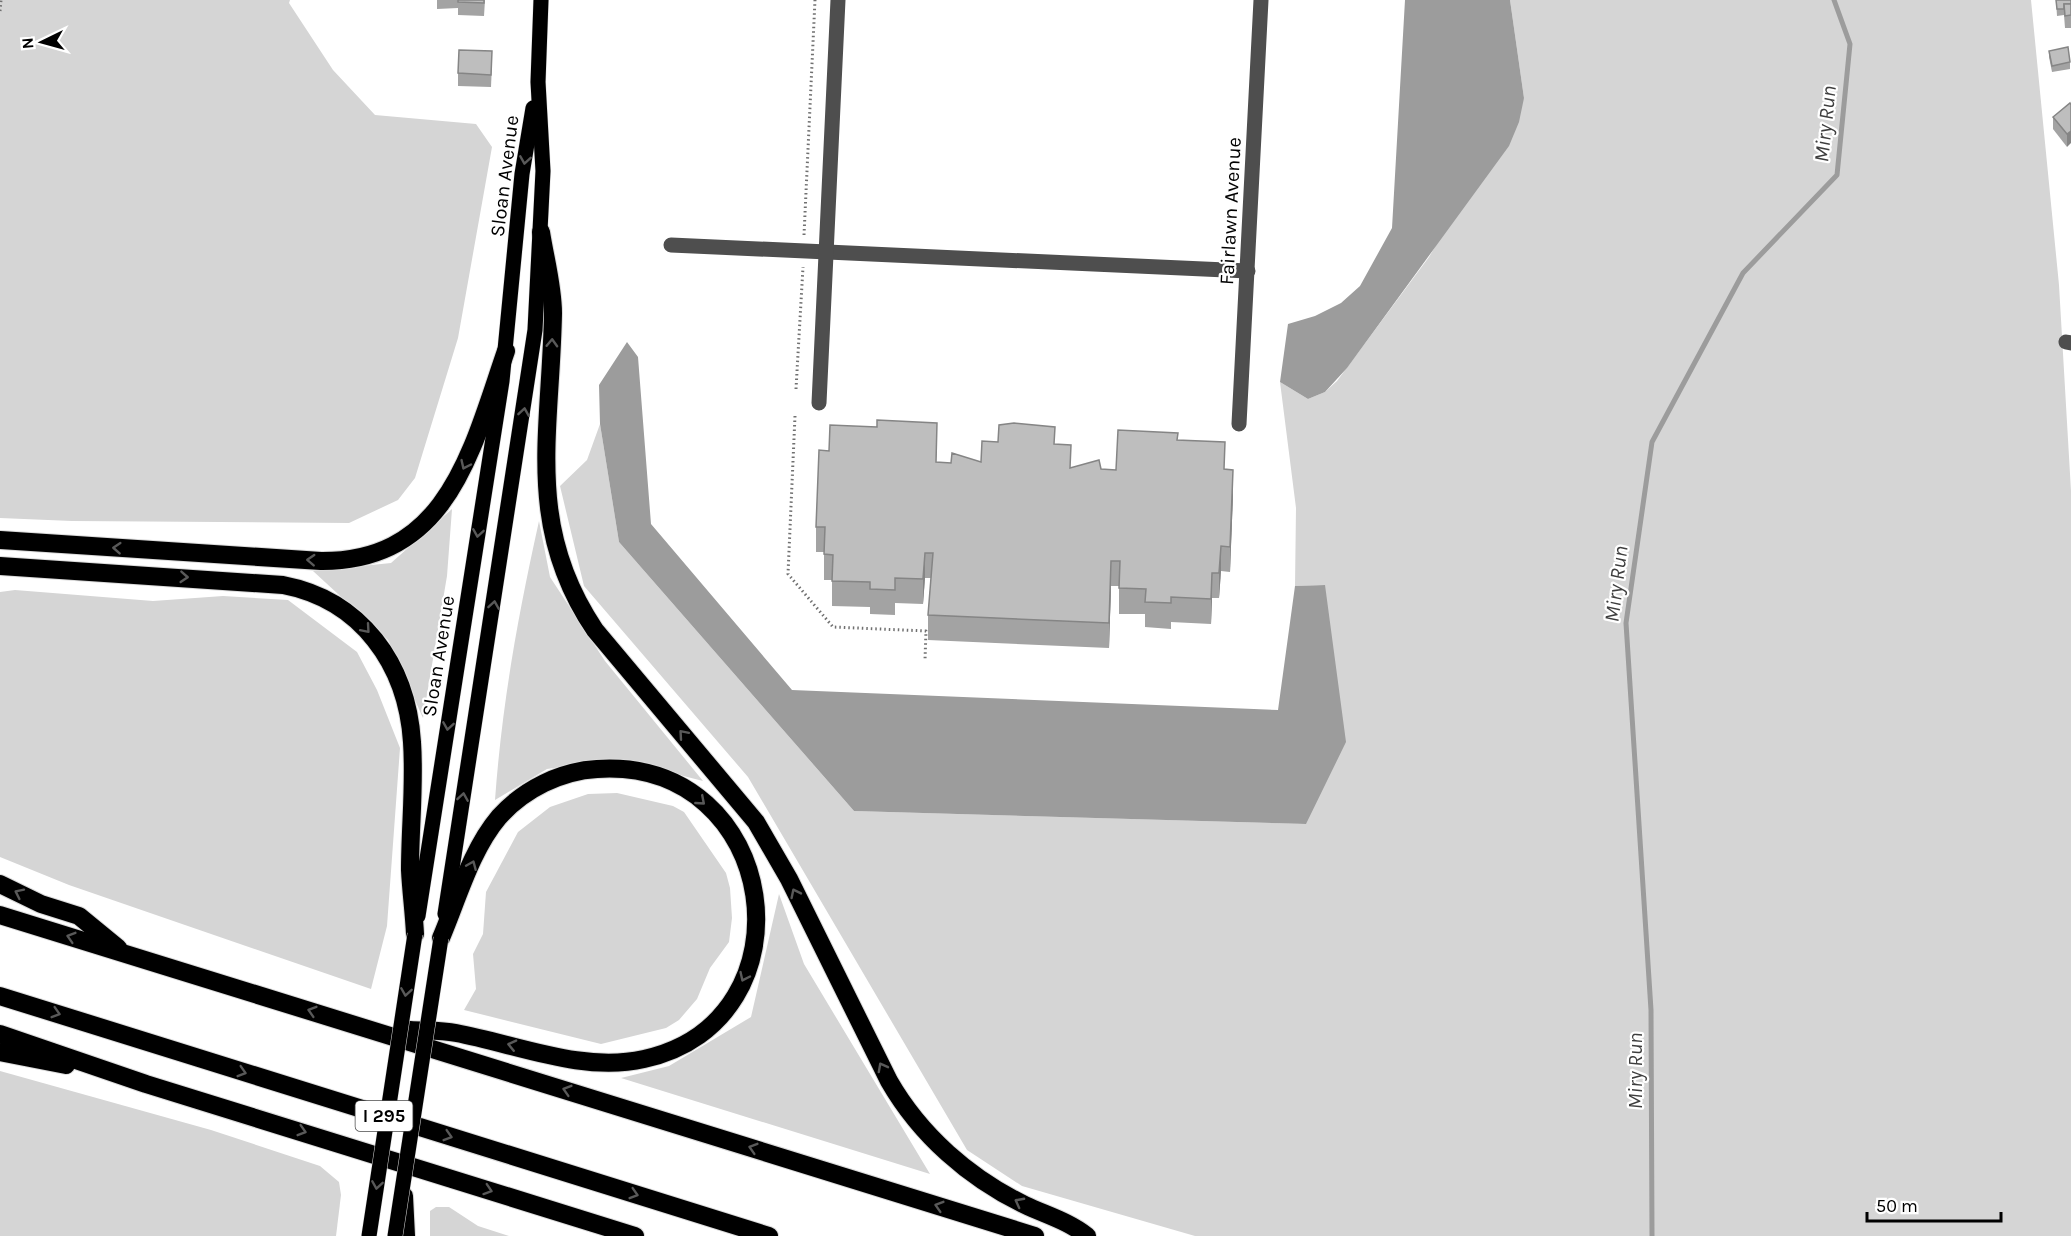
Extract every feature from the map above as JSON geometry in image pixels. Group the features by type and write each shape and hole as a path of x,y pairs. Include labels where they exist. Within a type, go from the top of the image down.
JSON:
{"highway":[{"path":"541,232 553,310 546,467 548,519 556,553 574,598 595,630 756,822 789,879 889,1081 909,1113 935,1142 988,1184 1025,1205 1072,1225 1087,1236"},
{"path":"0,540 321,561 351,559 380,552 420,528 456,483 470,454 506,351"},
{"path":"0,566 283,585 326,598 358,620 375,639 389,663 410,723 413,783 410,871 415,934"},
{"path":"368,1028 454,1032 584,1060 629,1062 655,1056 703,1030 736,992 752,955 757,925 756,898 746,861 734,836 719,818 692,793 665,779 637,770 586,770 543,784 521,798 500,816 480,846 441,938"},
{"path":"0,884 41,904 79,916 127,955"},
{"path":"0,915 1035,1236"},
{"name":"I 295","path":"0,996 769,1236"},
{"path":"0,1034 68,1055 146,1084 635,1236"},
{"path":"0,1052 146,1084"},
{"path":"404,1180 405,1236"},
{"path":"563,1215 590,1236"}],"main road":[{"name":"Sloan Avenue","path":"395,1236 531,363 541,232 543,171 538,82 541,0"},
{"name":"Sloan Avenue","path":"369,1236 506,351 522,174 538,82"}],"street":[{"path":"819,404 838,0"},
{"name":"Fairlawn Avenue","path":"1239,424 1261,0"},
{"path":"671,245 1248,271"}],"path":[{"path":"0,11 1,0"},
{"path":"804,238 815,0"},
{"path":"796,389 803,267"},
{"path":"795,416 789,574 833,627 926,631 925,660"}],"shaded area":[{"path":"0,0 290,0 289,3 333,70 375,115 476,124 492,147 458,338 415,478 398,500 349,523 72,521 0,518"},
{"path":"1405,0 1510,0 1524,98 1519,122 1509,146 1347,368 1325,392 1308,399 1280,382 1288,324 1315,316 1341,303 1360,286 1392,228"},
{"path":"1510,0 2031,0 2059,285 2071,491 2071,1236 1195,1236 1022,1186 967,1150 748,777 584,586 560,486 587,460 600,424 619,542 854,811 1305,824 1325,585 1295,586 1296,508 1280,382 1308,399 1325,392 1337,381 1429,257 1524,98"},
{"path":"627,342 638,357 651,524 792,690 1278,710 1295,586 1325,585 1346,742 1306,824 854,811 619,542 600,424 599,385"},
{"path":"452,509 447,576 423,718 388,640 313,571 391,563"},
{"path":"539,521 550,577 605,661 703,781 617,759 547,769 495,800 512,660"},
{"path":"15,590 153,601 223,596 288,600 357,652 377,690 400,748 387,926 371,989 69,885 0,857 0,592"},
{"path":"617,793 673,806 684,812 726,873 730,888 732,918 729,942 710,968 697,999 679,1020 666,1028 601,1044 464,1010 476,989 473,954 483,934 486,892 518,832 550,807 588,794"},
{"path":"779,894 804,964 930,1174 621,1078 669,1066 751,1017"},
{"path":"0,1071 211,1130 320,1166 339,1182 341,1195 336,1236 0,1236"},
{"path":"436,1207 449,1207 478,1226 509,1236 430,1236 430,1211"}],"building":[{"path":"458,0 484,0 484,3 458,2"},
{"path":"2056,0 2071,0 2071,4 2064,4 2064,9 2057,9"},
{"path":"2064,4 2071,4 2071,15 2065,16"},
{"path":"2068,47 2070,62 2052,66 2049,51"},
{"path":"459,50 492,51 491,75 458,73"},
{"path":"2070,103 2071,131 2067,134 2053,117"},
{"path":"877,420 937,423 936,462 951,463 952,453 981,462 982,441 998,442 999,425 1014,423 1055,427 1054,444 1071,445 1070,468 1099,460 1101,469 1116,470 1118,430 1178,433 1177,440 1225,442 1224,469 1233,470 1230,547 1221,546 1219,573 1212,573 1211,599 1171,597 1171,603 1145,602 1146,589 1119,588 1120,561 1111,561 1109,623 928,615 933,553 925,553 923,579 895,578 895,590 870,589 870,582 832,581 833,555 824,554 825,527 816,527 819,450 829,451 830,425 877,427"}],"waterway":[{"name":"Miry Run","path":"1652,1236 1651,1010 1626,623 1652,442 1743,273 1837,175 1850,44 1834,0"}]}
